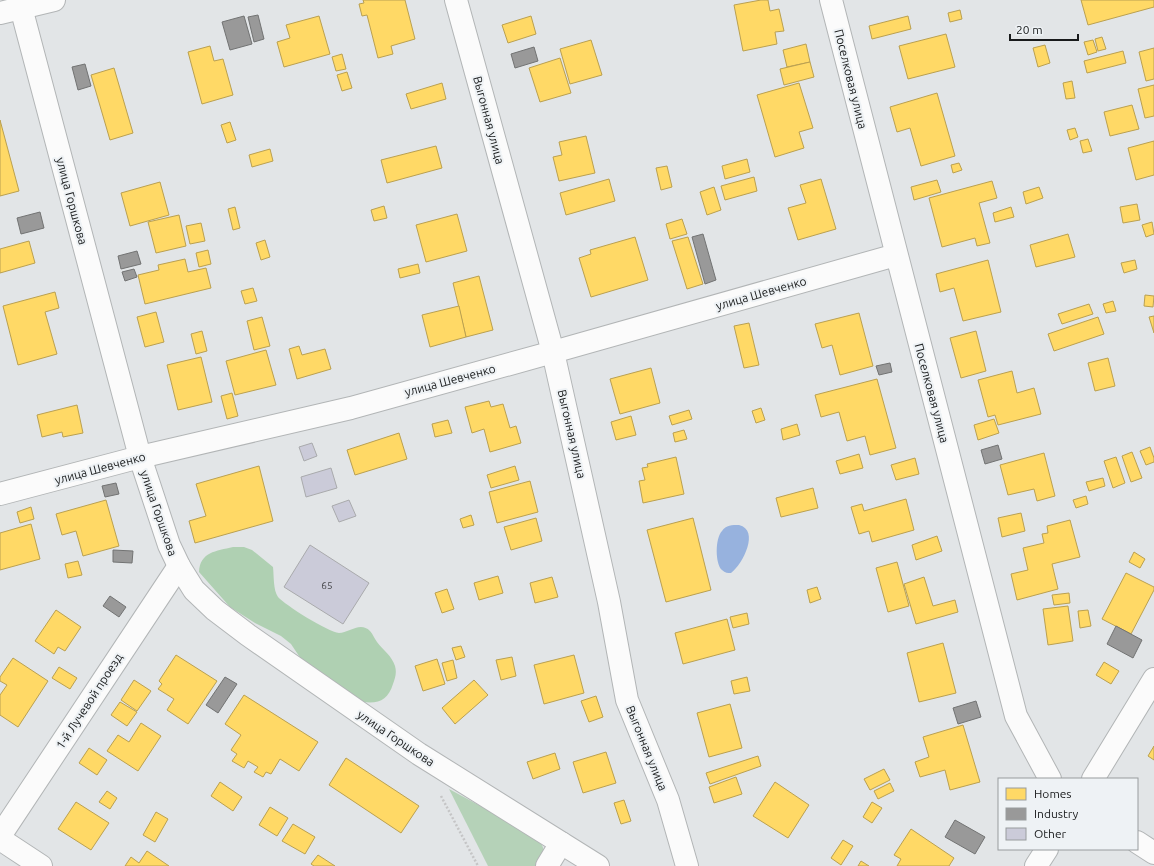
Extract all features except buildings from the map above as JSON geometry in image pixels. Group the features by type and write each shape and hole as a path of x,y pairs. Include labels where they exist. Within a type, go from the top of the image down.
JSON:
{"street":[{"path":"0,13 20,4 54,0"},
{"name":"Выгонная улица","path":"456,0 553,352 607,595 627,700 668,800 687,866"},
{"name":"Поселковая улица","path":"831,0 1016,716 1049,778"},
{"name":"улица Горшкова","path":"20,4 140,457 169,545 179,566 194,590 215,610 248,635 419,754 598,866"},
{"name":"улица Шевченко","path":"0,494 140,457 351,408 896,255"},
{"name":"1-й Лучевой проезд","path":"0,836 179,566"},
{"path":"1094,778 1154,679"},
{"path":"0,839 42,866"},
{"path":"547,866 561,843"},
{"path":"1138,843 1154,853"},
{"path":"1036,866 1046,850"}],"path":[{"path":"437,789 478,866"}],"green space":[{"path":"233,547 244,547 252,550 273,567 274,587 278,597 307,618 339,633 343,633 358,627 366,628 370,631 377,642 392,659 395,666 396,673 394,680 386,697 382,700 374,702 363,702 301,659 291,644 281,636 255,623 230,607 199,572 202,560 206,556 215,551"},
{"path":"449,789 534,835 544,849 544,857 541,866 488,866"}],"water":[{"path":"739,525 745,528 748,533 749,540 747,548 736,569 731,573 726,573 722,570 718,562 718,539 720,534 727,526"}]}
